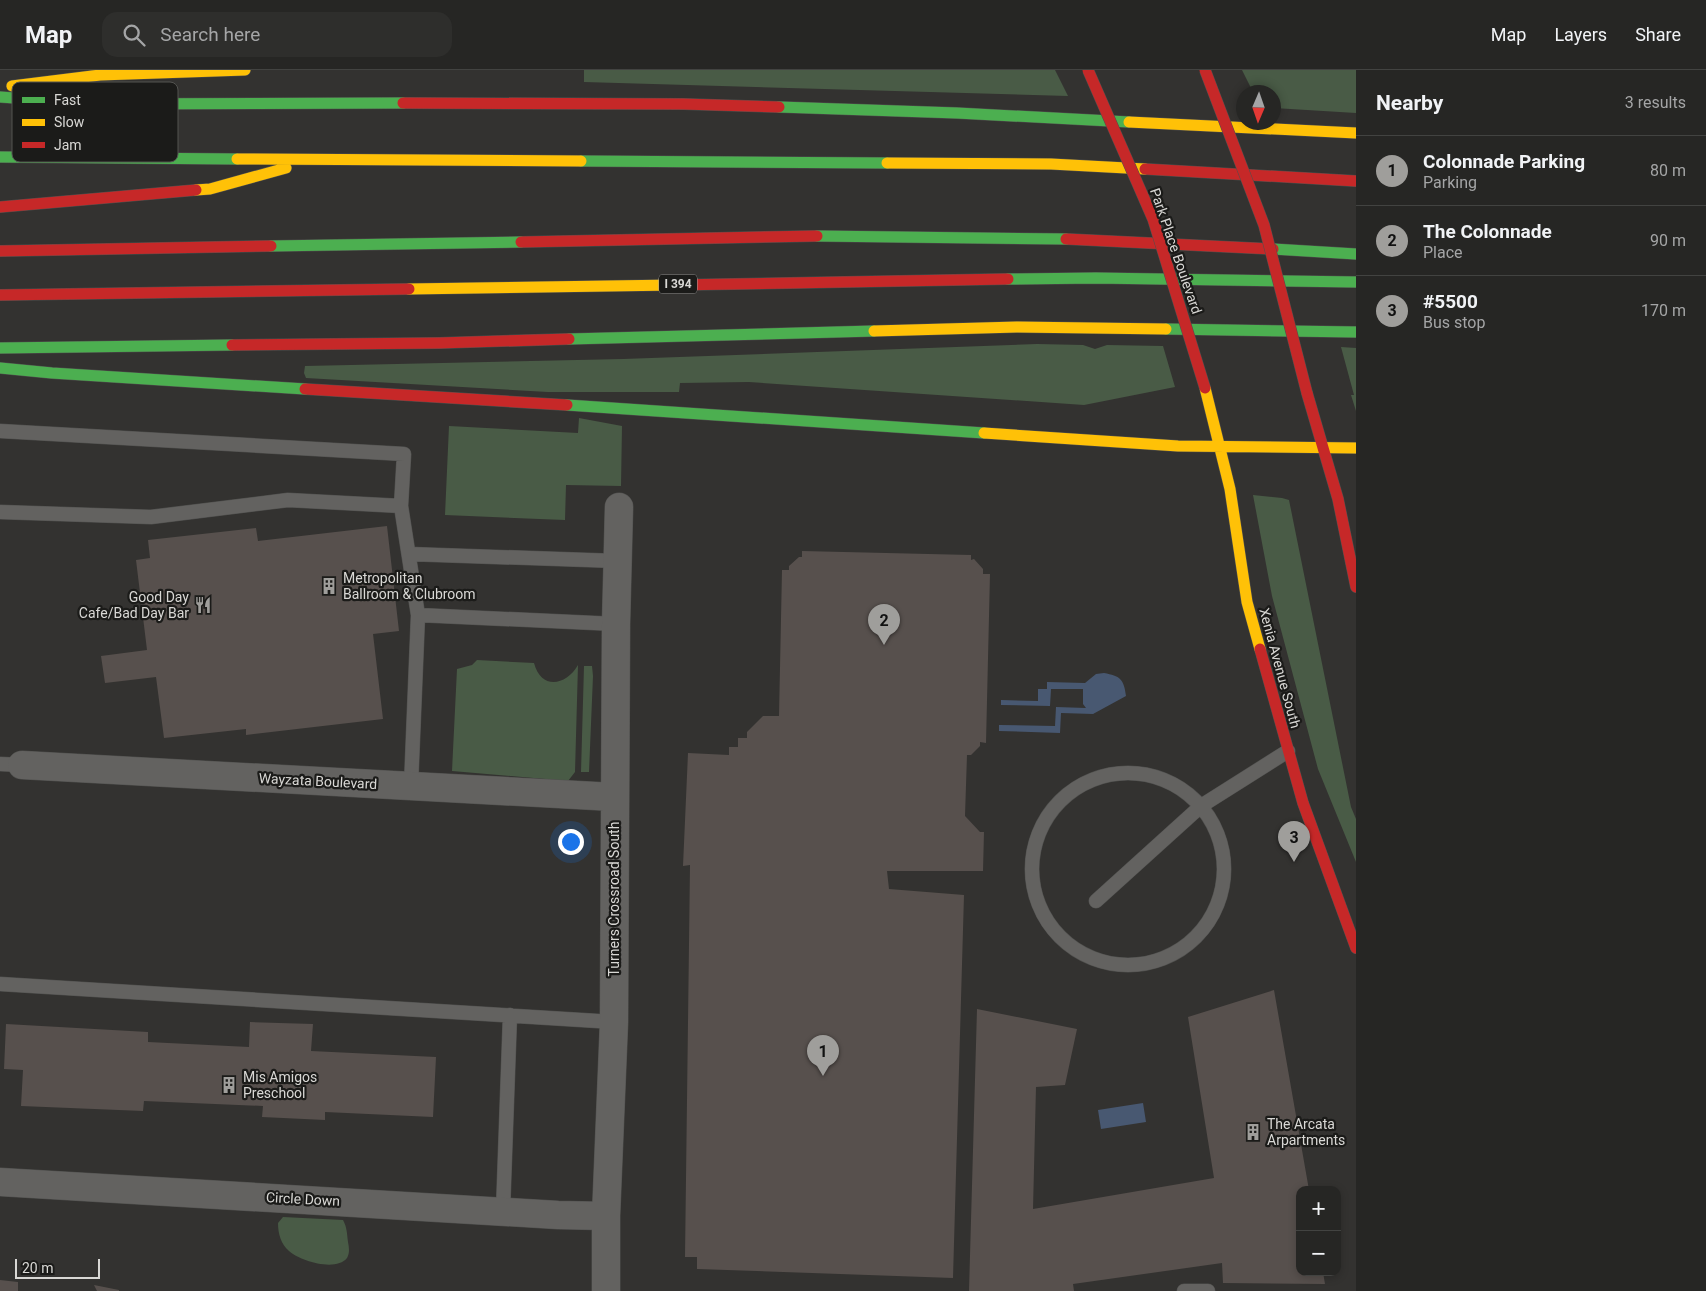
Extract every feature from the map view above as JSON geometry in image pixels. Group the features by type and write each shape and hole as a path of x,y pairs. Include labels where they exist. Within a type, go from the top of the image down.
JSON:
{"main road":[{"path":"46,82 100,75 244,70"},
{"name":"Park Place Boulevard","path":"1088,70 1153,219 1205,388"},
{"path":"1205,70 1264,225 1307,393 1338,499 1356,587"},
{"path":"178,103 683,104 957,112 1356,133"},
{"path":"178,158 1051,164 1356,181"},
{"path":"0,207 210,189 316,159"},
{"path":"0,250 839,236 1103,240 1356,254"},
{"name":"I 394","path":"0,295 1076,278 1356,282"},
{"path":"0,348 439,343 1017,327 1356,332"},
{"path":"0,368 52,373 528,402 1148,444 1356,448"},
{"name":"Xenia Avenue South","path":"1205,388 1230,489 1247,602 1303,803 1356,948"}],"street":[{"name":"Turners Crossroad South","path":"606,1291 606,1216 614,1022 614,797 619,507"},
{"name":"Wayzata Boulevard","path":"11,765 614,797"},
{"name":"Circle Down","path":"0,1182 503,1212 606,1216"}],"lane":[{"path":"0,431 404,454 401,506 418,615 411,786"},
{"path":"0,512 151,517 288,500 401,506"},
{"path":"409,554 617,561"},
{"path":"418,615 616,624"},
{"path":"1096,901 1202,806 1288,751"},
{"path":"1128,772 1156,776 1181,788 1202,806 1218,834 1225,860 1224,883 1206,926 1189,944 1172,955 1150,962 1127,965 1103,962 1075,949 1055,931 1042,912 1033,888 1032,865 1038,834 1053,808 1071,790 1100,776 1128,772"},
{"path":"0,984 614,1022"},
{"path":"503,1212 510,1015"},
{"path":"1184,1291 1208,1291"}],"green space":[{"path":"584,70 1055,70 1068,96 584,82"},
{"path":"1242,70 1356,70 1356,113 1281,108 1281,85 1250,85"},
{"path":"1037,344 1083,345 1095,349 1107,345 1163,346 1175,387 1084,405 749,382 680,383 679,392 548,392 306,378 304,373 305,366 623,359"},
{"path":"1341,347 1356,348 1356,411 1351,395 1354,395"},
{"path":"579,418 622,426 621,486 566,485 565,520 445,515 449,426 578,433"},
{"path":"1253,495 1289,500 1351,807 1356,819 1356,862 1318,769 1272,596"},
{"path":"477,660 534,663 537,672 542,678 554,682 561,681 567,677 578,665 575,772 568,781 452,771 457,669 472,665"},
{"path":"584,666 592,666 593,676 589,772 581,772"},
{"path":"283,1217 343,1220 349,1248 347,1258 342,1262 327,1265 318,1264 294,1255 284,1245 279,1235 278,1223"}],"water":[{"path":"1096,674 1114,675 1120,679 1126,696 1093,714 1061,713 1060,733 999,731 999,725 1055,726 1056,707 1086,708 1083,704 1083,689 1051,689 1050,706 1001,705 1001,700 1038,701 1038,689 1047,689 1047,682 1085,683"},
{"path":"1143,1103 1146,1122 1101,1129 1098,1110"}],"building":[{"path":"387,526 399,631 373,634 383,719 246,735 246,729 164,738 156,677 105,683 101,656 147,650 136,560 150,558 148,540 256,528 258,541"},
{"path":"802,551 971,555 971,560 974,559 983,569 983,574 990,574 986,743 980,742 980,746 971,755 967,755 965,816 980,832 984,832 983,871 887,871 889,889 964,895 953,1278 697,1269 697,1257 685,1257 690,865 683,866 688,753 729,755 729,747 738,747 738,738 747,738 747,732 763,716 779,716 782,570 789,570 789,566 799,557 802,557"},
{"name":"The Arcata Arpartments","path":"1274,990 1308,1186 1296,1186 1296,1276 1324,1276 1325,1284 1223,1283 1222,1263 1073,1284 1074,1291 969,1291 977,1009 1077,1029 1065,1085 1036,1087 1033,1209 1214,1178 1188,1017"},
{"name":"Mis Amigos Preschool","path":"250,1022 313,1024 311,1051 436,1057 433,1117 325,1112 325,1120 262,1117 263,1106 144,1101 143,1111 21,1106 23,1070 4,1069 6,1024 148,1032 148,1042 249,1047"},
{"path":"0,1280 18,1282 18,1291 0,1291"},
{"path":"94,1285 119,1290 119,1291 97,1291"}],"traffic: fast":[{"path":"0,97 12,98"},
{"path":"178,104 403,103"},
{"path":"779,107 957,113 1129,122"},
{"path":"0,157 12,157"},
{"path":"178,159 237,159"},
{"path":"581,161 887,163"},
{"path":"817,236 1066,239"},
{"path":"271,246 521,242"},
{"path":"1273,249 1356,254"},
{"path":"1008,279 1096,278 1356,282"},
{"path":"1166,329 1356,332"},
{"path":"569,339 874,331"},
{"path":"0,348 232,345"},
{"path":"0,368 305,389"},
{"path":"567,405 984,433"}],"traffic: slow":[{"path":"44,82 100,75 245,70"},
{"path":"1129,122 1356,133"},
{"path":"237,159 581,161"},
{"path":"887,163 1051,164 1145,169"},
{"path":"196,190 210,189 286,168"},
{"path":"409,289 675,285"},
{"path":"874,331 1017,327 1166,329"},
{"path":"1205,388 1230,489 1247,602 1260,649"},
{"path":"984,433 1178,446 1356,448"}],"traffic: jam":[{"path":"1088,70 1153,219 1205,388"},
{"path":"1205,70 1264,225 1307,393"},
{"path":"403,103 683,104 779,107"},
{"path":"1145,169 1356,181"},
{"path":"0,207 196,190"},
{"path":"521,242 817,236"},
{"path":"1066,239 1273,249"},
{"path":"0,251 271,246"},
{"path":"675,285 1008,279"},
{"path":"0,295 409,289"},
{"path":"232,345 439,343 569,339"},
{"path":"305,389 567,405"},
{"path":"1307,393 1338,499 1356,587"},
{"path":"1260,649 1303,803 1356,948"}],"place":[{"name":"Metropolitan Ballroom & Clubroom","path":"329,586"},
{"name":"Good Day Cafe/Bad Day Bar","path":"203,605"},
{"name":"The Colonnade","path":"884,645"},
{"name":"#5500","path":"1294,862"},
{"name":"Colonnade Parking","path":"823,1076"},
{"name":"Mis Amigos Preschool","path":"229,1085"},
{"name":"The Arcata Arpartments","path":"1253,1132"}]}
